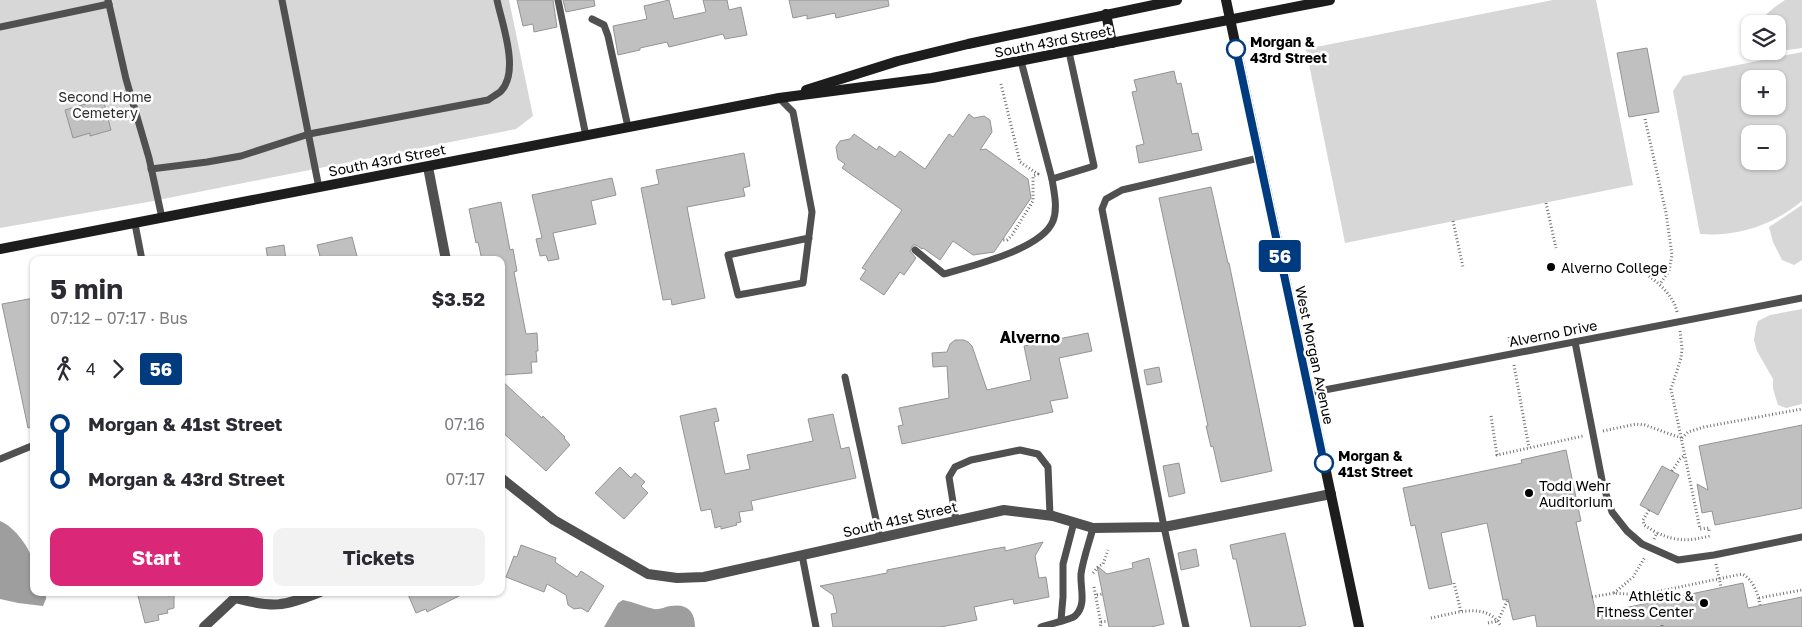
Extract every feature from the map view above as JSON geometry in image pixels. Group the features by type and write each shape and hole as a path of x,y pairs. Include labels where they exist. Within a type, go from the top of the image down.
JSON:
{"main road":[{"name":"South 43rd Street","path":"779,98 898,61 1177,0"},
{"name":"West Morgan Avenue","path":"1226,0 1359,627"},
{"name":"South 43rd Street","path":"0,249 779,98 920,80 1330,0"},
{"path":"1106,14 1112,43"}],"street":[{"path":"428,167 445,256"},
{"name":"South 41st Street","path":"505,481 554,520 648,574 677,578 704,577 1004,510 1050,515 1093,528 1164,527 1331,494"},
{"path":"204,627 232,596"},
{"path":"237,596 272,606 294,603 311,596"}],"lane":[{"path":"282,0 319,188"},
{"path":"151,169 241,156 308,134 447,106 488,100 501,90 510,74 510,60 497,0"},
{"path":"558,0 586,136"},
{"path":"0,27 109,2 126,79 151,169 162,218"},
{"path":"592,19 604,25 608,36 628,128"},
{"path":"1052,179 1094,166 1069,52"},
{"path":"915,250 944,274 1000,257 1028,245 1044,235 1053,220 1055,200 1052,179 1021,60"},
{"path":"779,98 793,112 812,212 809,238 803,283 738,295 728,255 809,238"},
{"path":"1186,627 1164,527 1102,209 1106,199 1122,190 1260,158"},
{"path":"135,224 141,256"},
{"name":"Alverno Drive","path":"1309,393 1802,298"},
{"path":"1575,342 1603,485 1612,512 1627,531 1642,544 1678,560 1714,555 1802,537"},
{"path":"845,377 880,538"},
{"path":"0,459 30,447"},
{"path":"956,521 949,477 955,467 971,460 1020,450 1038,454 1048,467 1050,515"},
{"path":"1061,620 1063,564 1074,522"},
{"path":"1041,627 1069,619 1076,615 1082,604 1081,575 1093,528"},
{"path":"802,556 816,627"}],"path":[{"path":"1001,84 1020,162 1038,174 1034,176 1033,201 1012,235 1007,240 1002,240"},
{"path":"1646,120 1666,213 1672,255 1669,271 1660,284"},
{"path":"1546,202 1556,248"},
{"path":"1453,221 1463,267"},
{"path":"1649,276 1660,284 1675,303 1682,348 1681,358 1671,389 1700,529 1709,528 1709,531"},
{"path":"1509,337 1529,448"},
{"path":"1682,438 1688,432 1704,427 1802,409"},
{"path":"1491,416 1497,455 1636,424 1682,438"},
{"path":"1672,471 1680,458 1685,455"},
{"path":"1649,510 1643,520 1644,525 1657,533 1690,541 1710,536"},
{"path":"1654,539 1657,533"},
{"path":"1100,627 1097,595 1092,575 1103,564 1108,550"},
{"path":"1614,593 1633,577 1645,557"},
{"path":"1716,564 1721,587"},
{"path":"1592,597 1614,593 1641,596 1738,574 1749,578 1760,605"},
{"path":"1454,583 1461,612"},
{"path":"1758,598 1802,590"},
{"path":"1097,595 1102,594"},
{"path":"1498,621 1508,599"},
{"path":"1431,618 1471,610 1484,611 1498,621 1501,627"},
{"path":"1101,622 1108,621"},
{"path":"1488,623 1498,621"}],"green space":[{"name":"Second Home Cemetery","path":"0,0 509,0 533,116 516,129 148,202 0,228"},
{"path":"1553,0 1596,0 1633,185 1345,243 1306,49"},
{"path":"1785,0 1802,0 1802,48 1786,50 1786,15 1766,15"},
{"path":"1802,52 1802,201 1779,217 1754,228 1728,233 1700,234 1673,91 1683,76 1762,60 1786,60 1786,55"},
{"path":"1802,205 1802,260 1794,265 1782,260 1773,242 1769,227"},
{"path":"1802,309 1802,404 1786,408 1778,405 1773,389 1773,379 1757,351 1754,340 1756,327 1758,321 1770,315"}],"shaded area":[{"path":"0,521 16,533 30,554 30,596 46,596 46,599 43,606 0,599"},
{"path":"623,600 654,609 676,605 685,607 692,613 695,627 604,627 618,603"}],"building":[{"path":"517,0 553,0 557,27 534,32 533,24 523,26"},
{"path":"563,0 594,0 595,6 566,12"},
{"path":"669,0 674,19 706,12 703,0 727,0 729,10 741,7 747,35 725,39 723,34 669,47 667,42 618,55 613,26 647,19 644,6"},
{"path":"789,0 888,0 889,6 836,18 835,13 807,19 807,15 793,18"},
{"path":"1647,48 1659,112 1629,117 1617,53"},
{"path":"1174,71 1177,84 1181,83 1192,134 1198,133 1202,150 1139,163 1136,146 1144,144 1132,92 1137,91 1134,80"},
{"path":"103,99 111,130 90,136 90,133 73,138 65,110"},
{"path":"969,114 974,118 984,116 990,120 992,132 980,150 986,149 1028,179 1031,198 994,252 973,255 953,241 940,260 923,248 913,245 910,251 916,258 904,275 900,272 884,295 860,279 866,270 862,268 902,210 842,168 845,164 838,159 836,147 840,141 850,139 854,134 877,150 879,146 895,157 900,151 925,169 949,134 953,137"},
{"path":"744,153 750,186 743,188 745,196 687,207 705,298 672,305 671,299 663,300 641,188 659,184 656,170"},
{"path":"612,178 616,195 591,201 596,224 553,233 559,259 548,261 546,255 540,256 536,239 542,238 532,195"},
{"path":"1211,187 1229,263 1272,471 1221,482 1213,446 1211,447 1206,426 1208,426 1159,198"},
{"path":"501,202 510,250 513,249 517,271 514,272 526,334 537,333 537,362 531,362 532,373 505,375 505,256 481,256 478,242 476,243 469,209"},
{"path":"352,237 357,256 320,256 317,245"},
{"path":"284,245 285,256 267,256 266,248"},
{"path":"30,299 30,428 28,428 2,304"},
{"path":"1088,333 1092,351 1059,358 1068,398 1050,401 1053,412 902,444 898,426 903,425 899,408 949,398 947,366 933,367 932,353 947,352 950,344 955,340 968,342 972,346 987,390 1031,380 1024,346"},
{"path":"1159,367 1162,382 1147,385 1144,370"},
{"path":"505,384 542,418 543,416 565,437 570,445 546,471 505,435"},
{"path":"716,408 719,421 714,422 725,474 750,469 747,455 813,441 808,419 833,414 841,449 849,447 856,478 751,501 753,510 739,512 741,522 736,523 737,525 721,529 721,526 715,528 711,509 701,511 680,416"},
{"path":"1802,425 1802,508 1715,525 1712,511 1702,513 1697,484 1708,490 1699,446"},
{"path":"1566,450 1581,521 1576,522 1596,614 1743,583 1748,608 1802,597 1802,627 1537,627 1535,615 1513,620 1508,599 1503,600 1487,523 1441,533 1452,584 1429,589 1415,525 1411,526 1403,488 1522,463 1521,460"},
{"path":"1179,463 1185,493 1169,497 1163,466"},
{"path":"1662,466 1679,475 1658,515 1640,505"},
{"path":"620,467 631,478 635,473 645,482 641,486 648,493 624,519 595,493"},
{"path":"1285,533 1306,625 1298,627 1251,627 1236,559 1233,559 1230,545"},
{"path":"1043,542 1035,556 1039,578 1046,577 1049,597 1014,604 1013,599 974,607 977,620 957,624 940,627 833,627 831,614 837,613 833,595 820,586 887,573 887,570 993,549 1005,547 1005,551"},
{"path":"521,545 556,558 555,562 577,577 581,571 604,586 588,612 581,608 574,609 568,605 566,595 547,584 544,592 506,577 514,556 517,557"},
{"path":"1196,549 1199,566 1181,570 1178,553"},
{"path":"1149,558 1164,624 1151,627 1109,627 1097,566 1107,574 1133,568 1132,563"},
{"path":"138,596 174,596 174,608 167,610 168,613 158,615 159,620 145,623"},
{"path":"409,596 459,596 427,612 426,609 416,613"}],"bus line":[{"name":"56","path":"1236,49 1324,463"}],"place":[{"name":"Morgan & 43rd Street","path":"1236,49"},
{"name":"Alverno College","path":"1551,267"},
{"name":"Morgan & 41st Street","path":"1324,463"},
{"name":"Todd Wehr Auditorium","path":"1529,493"},
{"name":"Athletic & Fitness Center","path":"1704,603"}],"district":[{"name":"Alverno","path":"1030,337"}]}
